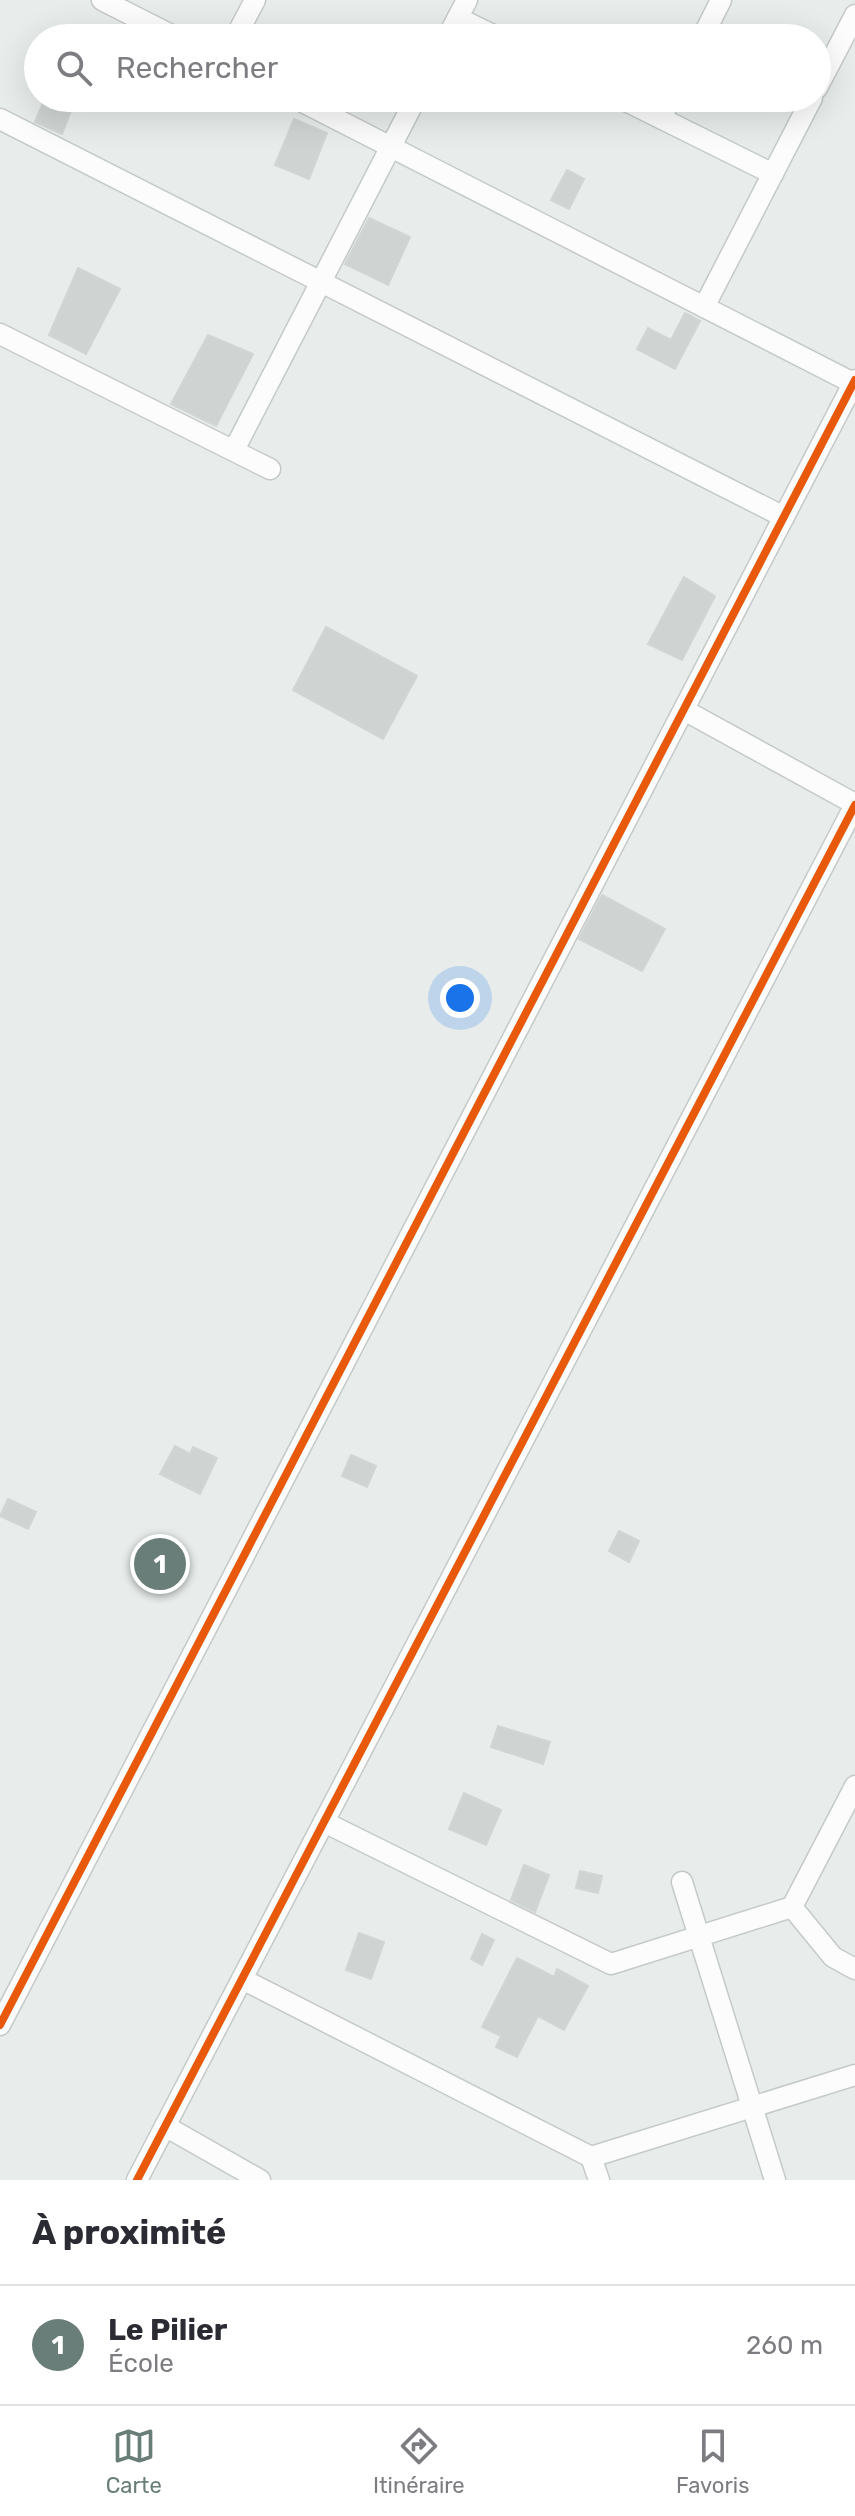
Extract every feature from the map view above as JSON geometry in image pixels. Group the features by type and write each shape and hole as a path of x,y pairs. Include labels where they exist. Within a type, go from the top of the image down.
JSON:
{"street":[{"path":"102,0 149,24"},
{"path":"242,24 255,0"},
{"path":"709,24 721,0"},
{"path":"462,9 481,24"},
{"path":"831,61 855,15"},
{"path":"0,2025 854,381 322,112"},
{"path":"234,450 409,112"},
{"path":"649,112 773,174"},
{"path":"661,118 664,112"},
{"path":"704,307 805,112"},
{"path":"0,119 784,517"},
{"path":"0,334 270,469"},
{"path":"137,2180 855,805 684,710"},
{"path":"324,1822 611,1964 792,1907 855,1786"},
{"path":"682,1882 775,2180"},
{"path":"792,1907 833,1957 855,1969"},
{"path":"242,1979 591,2157 599,2180"},
{"path":"591,2157 855,2075"},
{"path":"165,2126 260,2180"}],"building":[{"path":"39,112 71,112 62,134 35,122"},
{"path":"294,119 327,133 309,179 275,165"},
{"path":"567,170 584,179 569,209 551,200"},
{"path":"369,218 410,237 388,285 345,264"},
{"path":"78,268 120,289 86,354 49,335"},
{"path":"685,313 700,321 675,369 637,349 648,328 671,340"},
{"path":"208,335 253,354 216,426 171,404"},
{"path":"684,577 715,596 682,660 648,644"},
{"path":"326,627 417,676 383,739 293,690"},
{"path":"602,895 665,929 642,971 579,939"},
{"path":"175,1446 190,1454 193,1447 217,1458 200,1494 160,1474"},
{"path":"351,1455 376,1466 367,1487 342,1476"},
{"path":"8,1499 36,1512 28,1529 0,1516"},
{"path":"619,1531 639,1541 629,1562 609,1551"},
{"path":"498,1726 550,1742 543,1764 491,1747"},
{"path":"464,1793 501,1810 486,1845 449,1829"},
{"path":"524,1865 549,1875 535,1912 511,1900"},
{"path":"580,1871 602,1876 598,1893 576,1888"},
{"path":"359,1933 384,1942 371,1979 346,1970"},
{"path":"482,1934 494,1940 482,1965 471,1959"},
{"path":"517,1958 554,1977 557,1969 588,1986 564,2030 538,2016 517,2057 496,2047 501,2036 482,2027"}],"cycle path":[{"path":"0,2025 855,380"},
{"path":"137,2180 855,805"}],"place":[{"name":"Le Pilier","path":"160,1564"}]}
